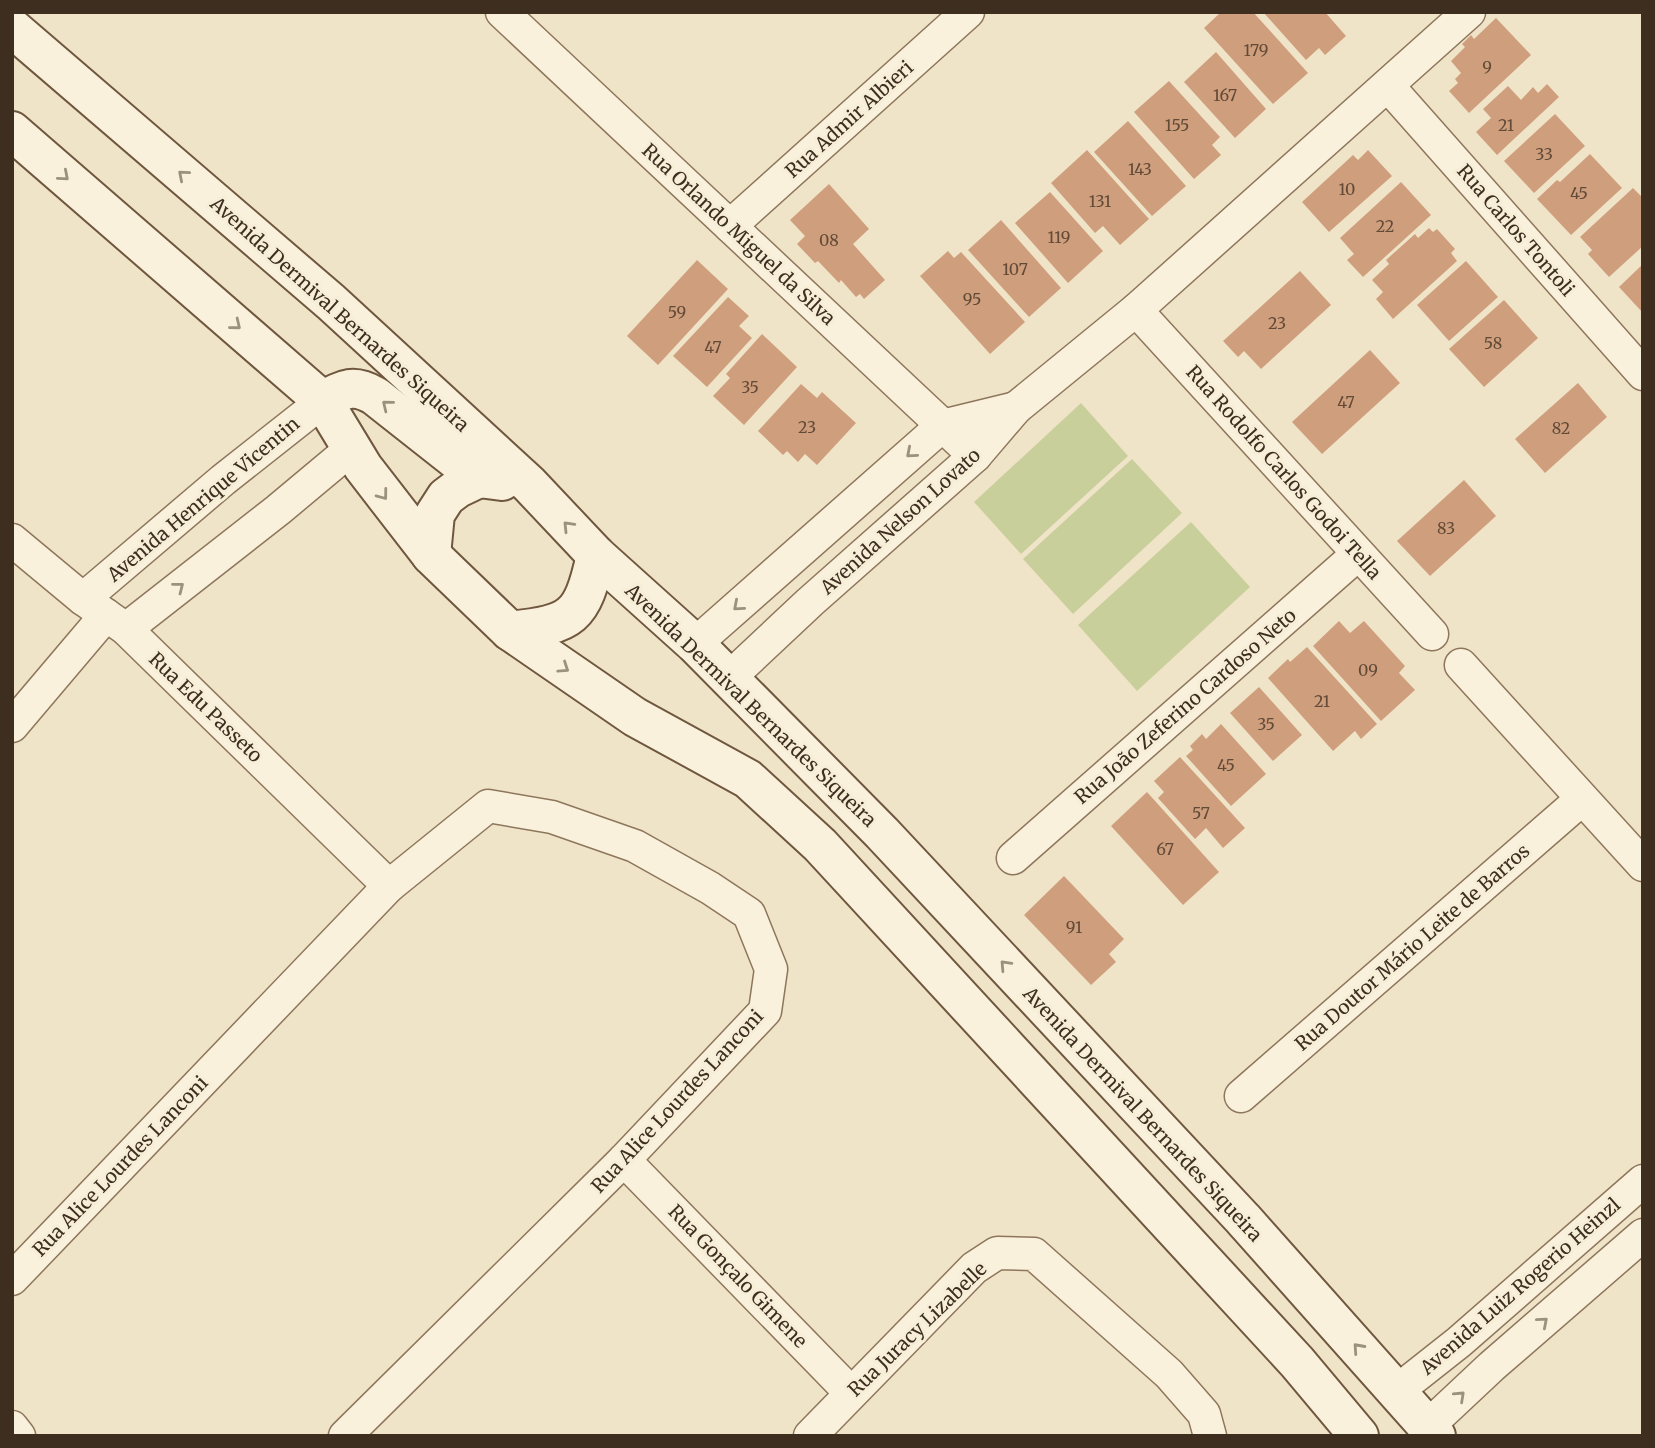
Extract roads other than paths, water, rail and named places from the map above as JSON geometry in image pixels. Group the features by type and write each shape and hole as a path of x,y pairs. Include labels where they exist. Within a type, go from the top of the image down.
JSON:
{"main road":[{"name":"Avenida Dermival Bernardes Siqueira","path":"12,29 331,302 529,484 596,555 695,644 892,844 1242,1219 1432,1431"},
{"path":"12,131 323,401 383,496 431,555 510,631 635,716 748,779 820,845 1297,1362 1359,1436"},
{"path":"323,401 345,389 362,388 479,478 529,484"},
{"path":"431,555 435,514 446,497 479,478"},
{"path":"510,631 541,627 565,620 582,604 596,555"}],"street":[{"name":"Rua Orlando Miguel da Silva","path":"502,12 975,456"},
{"name":"Rua Admir Albieri","path":"730,226 968,12"},
{"path":"1016,408 1136,310 1389,87 1469,12"},
{"name":"Rua Carlos Tontoli","path":"1389,87 1643,374"},
{"name":"Rua Rodolfo Carlos Godoi Tella","path":"1136,310 1433,634"},
{"name":"Avenida Henrique Vicentin","path":"105,614 223,480 323,401"},
{"name":"Avenida Nelson Lovato","path":"695,644 942,426 1016,408"},
{"name":"Avenida Nelson Lovato","path":"729,679 810,602 975,456 1016,408"},
{"path":"12,726 105,614 278,510 351,449"},
{"name":"Rua Edu Passeto","path":"12,540 105,614 389,887"},
{"name":"Rua João Zeferino Cardoso Neto","path":"1013,858 1358,554"},
{"path":"1461,665 1643,865"},
{"name":"Rua Doutor Mário Leite de Barros","path":"1241,1096 1582,799"},
{"name":"Rua Alice Lourdes Lanconi","path":"12,1279 389,887 488,806 552,817 635,846 749,914 771,969 765,1011 624,1160 345,1436"},
{"name":"Rua Gonçalo Gimene","path":"624,1160 851,1393"},
{"name":"Avenida Luiz Rogerio Heinzl","path":"1397,1391 1459,1342 1643,1181"},
{"path":"1432,1431 1492,1366 1643,1235"},
{"name":"Rua Juracy Lizabelle","path":"810,1436 974,1268 997,1254 1034,1254 1169,1374 1203,1414 1210,1436"},
{"path":"12,1427 19,1436"}]}
